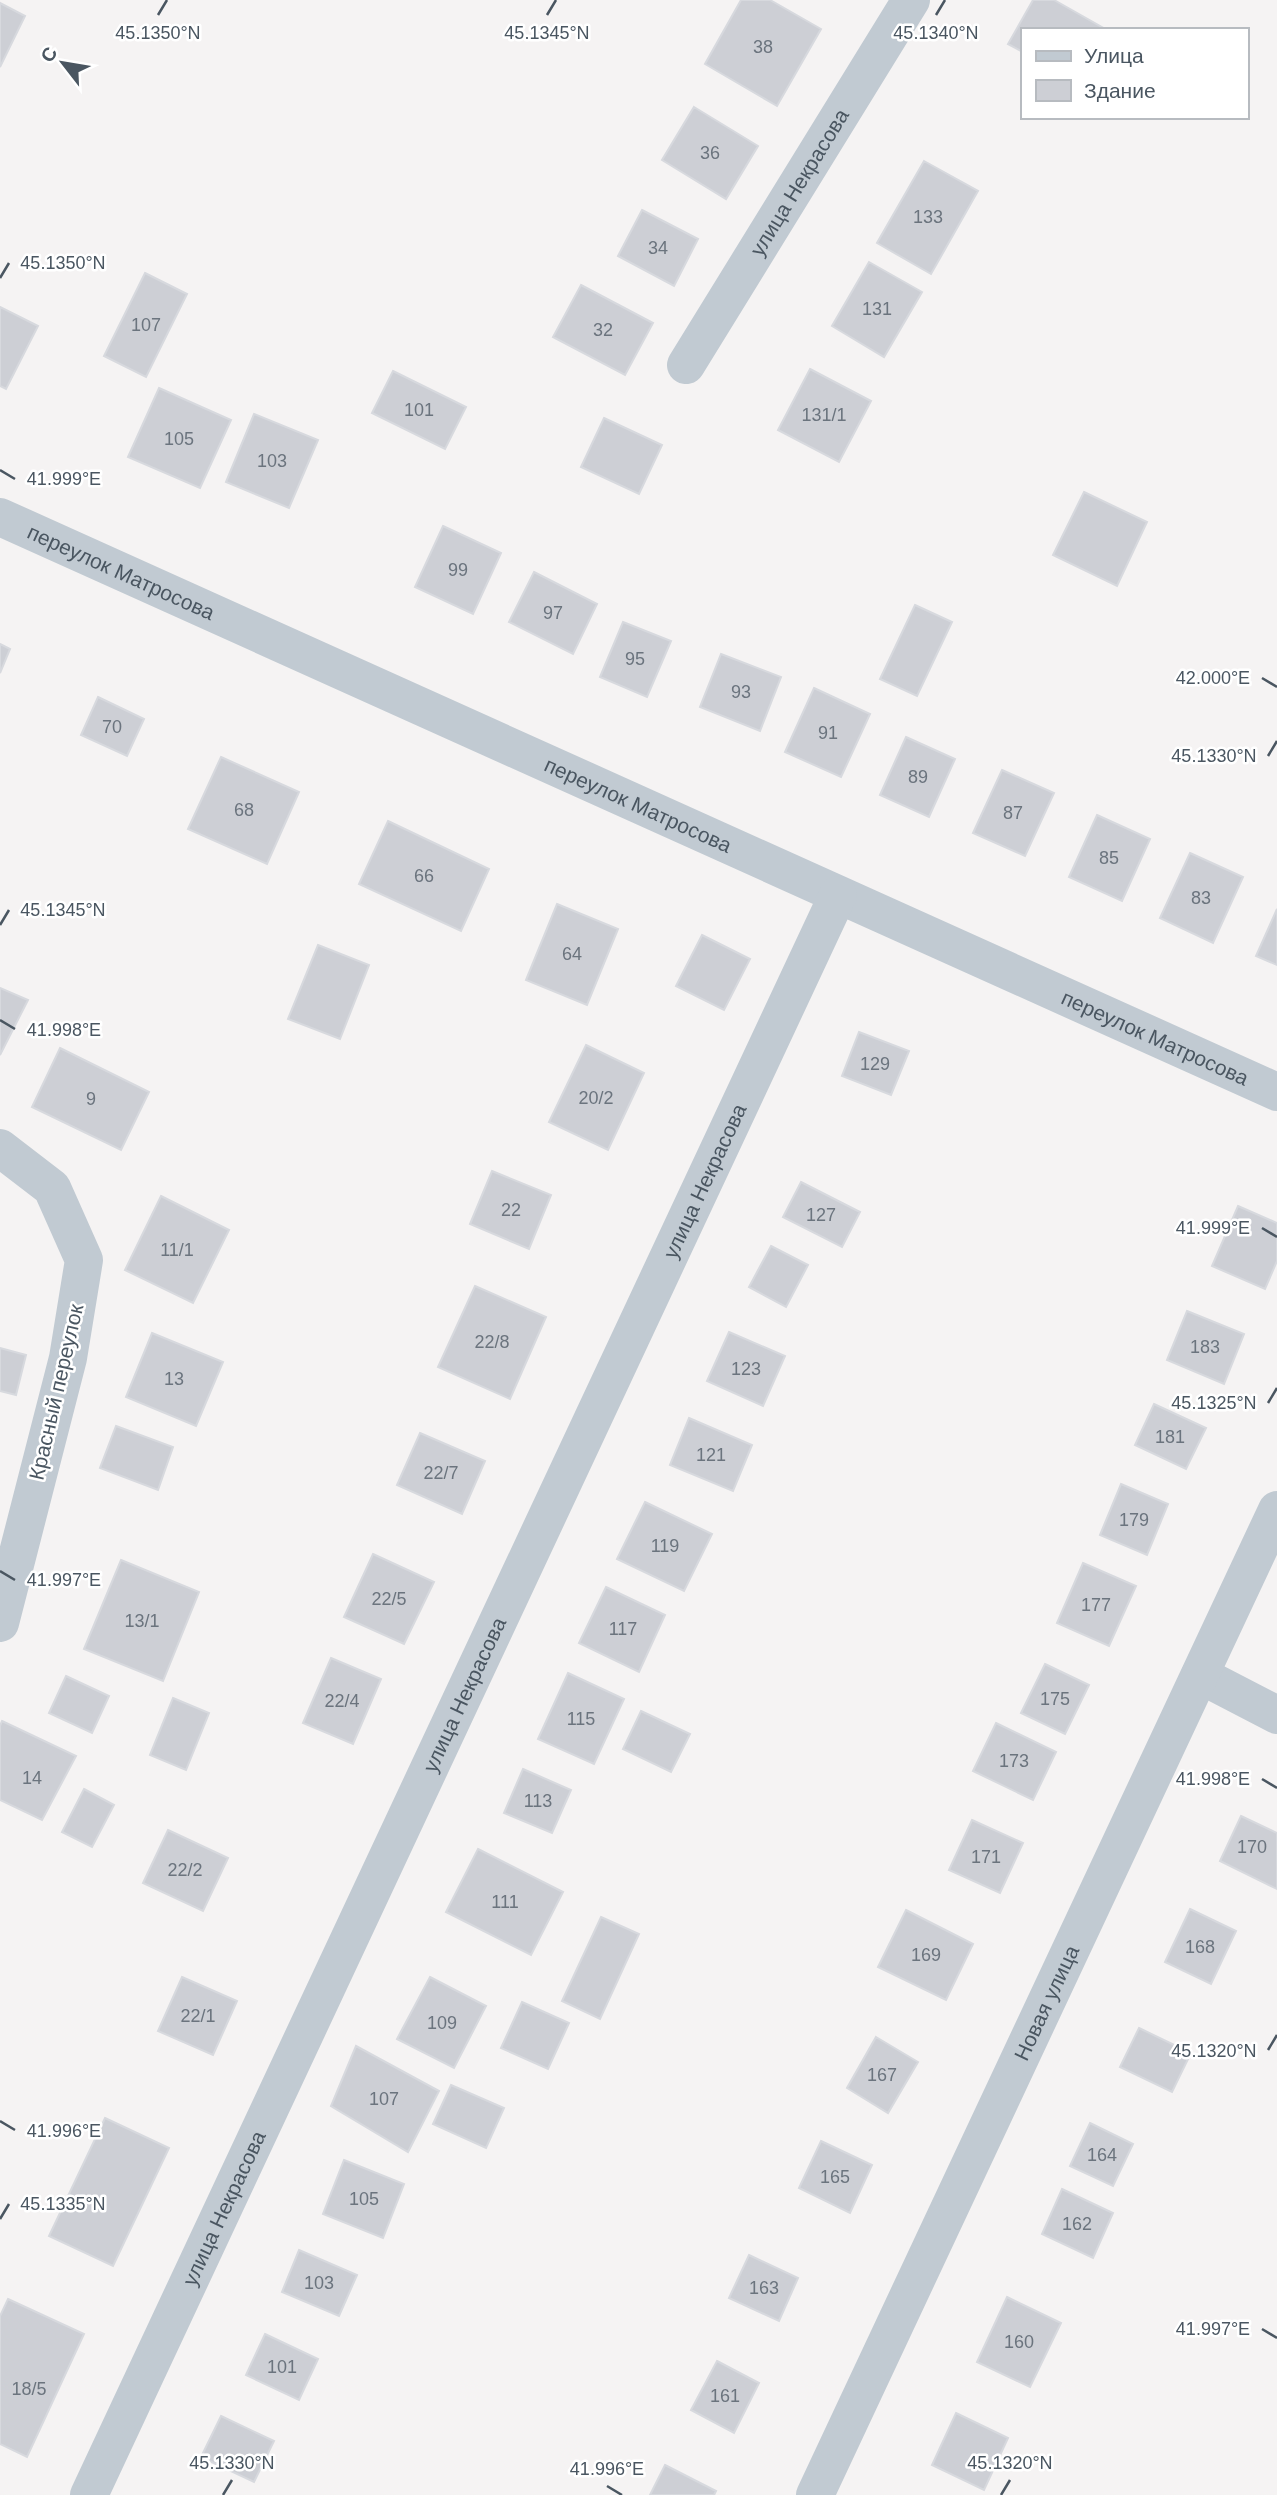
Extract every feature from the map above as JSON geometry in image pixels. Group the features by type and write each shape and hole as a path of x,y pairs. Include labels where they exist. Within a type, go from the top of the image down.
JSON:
{"street":[{"name":"улица Некрасова","path":"686,365 912,0"},
{"name":"переулок Матросова","path":"0,517 1277,1093"},
{"name":"улица Некрасова","path":"89,2495 838,895"},
{"name":"Красный переулок","path":"0,1148 52,1188 84,1259 68,1358 0,1623"},
{"name":"Новая улица","path":"815,2495 1277,1510"},
{"path":"1200,1675 1277,1715"}],"building":[{"path":"741,0 770,0 821,29 777,106 705,64"},
{"path":"1033,0 1054,0 1103,28 1021,28 1021,51 1008,44"},
{"path":"0,3 25,16 0,67"},
{"path":"694,107 758,146 726,199 662,160"},
{"path":"924,161 978,191 931,274 877,243"},
{"path":"642,210 698,239 674,286 618,256"},
{"path":"869,262 922,292 884,357 832,326"},
{"path":"145,273 187,294 146,377 104,356"},
{"path":"581,285 653,323 625,375 553,337"},
{"path":"0,307 38,326 6,389 0,386"},
{"path":"810,369 871,401 839,462 778,430"},
{"path":"393,371 466,407 445,449 372,413"},
{"path":"159,388 231,420 200,488 128,457"},
{"path":"254,414 318,440 289,508 226,482"},
{"path":"604,418 662,445 639,494 581,467"},
{"path":"1084,492 1147,522 1117,586 1053,555"},
{"path":"443,526 501,553 473,614 415,587"},
{"path":"534,572 597,604 573,654 509,622"},
{"path":"915,605 952,622 917,696 880,679"},
{"path":"623,622 671,641 647,697 600,677"},
{"path":"0,644 10,649 0,673"},
{"path":"721,654 781,677 760,731 700,707"},
{"path":"814,688 870,714 841,777 785,752"},
{"path":"98,697 144,719 127,756 81,735"},
{"path":"906,737 955,759 929,817 880,795"},
{"path":"221,757 299,792 267,864 188,829"},
{"path":"1002,770 1054,793 1025,856 973,833"},
{"path":"1097,815 1150,839 1122,901 1069,877"},
{"path":"388,821 489,869 461,931 359,884"},
{"path":"1190,853 1243,877 1213,943 1160,918"},
{"path":"557,904 618,929 587,1005 526,980"},
{"path":"1277,909 1277,965 1256,956"},
{"path":"702,935 750,959 724,1010 676,986"},
{"path":"318,945 369,965 340,1039 288,1019"},
{"path":"0,988 28,1000 0,1055"},
{"path":"859,1032 909,1051 891,1095 842,1076"},
{"path":"586,1045 644,1073 608,1150 549,1122"},
{"path":"60,1048 149,1092 121,1150 32,1107"},
{"path":"492,1171 551,1195 529,1249 470,1224"},
{"path":"801,1182 860,1212 842,1247 783,1217"},
{"path":"161,1196 229,1230 193,1303 125,1270"},
{"path":"1238,1206 1277,1223 1277,1261 1265,1289 1212,1266"},
{"path":"771,1246 808,1265 786,1307 749,1287"},
{"path":"475,1286 546,1317 510,1399 438,1367"},
{"path":"1187,1311 1244,1334 1224,1384 1167,1360"},
{"path":"729,1332 785,1356 763,1406 707,1381"},
{"path":"152,1333 223,1362 196,1426 126,1397"},
{"path":"0,1348 26,1355 16,1395 0,1391"},
{"path":"1154,1404 1206,1428 1186,1469 1135,1445"},
{"path":"689,1418 752,1445 733,1491 670,1465"},
{"path":"116,1426 173,1447 158,1490 100,1468"},
{"path":"420,1433 485,1461 462,1514 397,1485"},
{"path":"1121,1484 1168,1504 1147,1555 1100,1535"},
{"path":"645,1502 712,1534 684,1591 617,1559"},
{"path":"373,1554 434,1582 404,1644 344,1617"},
{"path":"121,1560 199,1592 163,1681 84,1649"},
{"path":"1083,1563 1136,1586 1109,1646 1057,1623"},
{"path":"606,1587 665,1615 639,1672 579,1643"},
{"path":"331,1658 381,1679 353,1744 303,1723"},
{"path":"1045,1664 1089,1685 1065,1734 1021,1713"},
{"path":"568,1673 624,1699 594,1764 538,1739"},
{"path":"66,1676 109,1696 92,1733 49,1713"},
{"path":"173,1698 209,1713 186,1770 150,1755"},
{"path":"641,1711 690,1734 671,1772 623,1749"},
{"path":"2,1721 76,1756 42,1820 0,1800"},
{"path":"996,1723 1056,1752 1033,1800 973,1771"},
{"path":"523,1769 571,1790 552,1833 504,1813"},
{"path":"84,1789 114,1805 92,1847 62,1832"},
{"path":"1241,1816 1277,1833 1277,1889 1220,1861"},
{"path":"972,1820 1023,1843 1000,1893 949,1870"},
{"path":"168,1830 228,1858 203,1911 143,1883"},
{"path":"478,1849 563,1892 531,1955 446,1912"},
{"path":"1190,1909 1236,1931 1211,1984 1165,1962"},
{"path":"906,1910 973,1944 946,2000 878,1967"},
{"path":"601,1917 639,1934 600,2019 562,2001"},
{"path":"182,1977 237,2001 213,2055 158,2031"},
{"path":"430,1977 486,2006 454,2068 397,2039"},
{"path":"522,2002 569,2023 548,2069 501,2048"},
{"path":"1139,2028 1191,2053 1172,2092 1120,2067"},
{"path":"876,2037 918,2062 888,2113 847,2088"},
{"path":"356,2046 439,2091 408,2152 331,2106"},
{"path":"451,2085 504,2108 486,2148 433,2124"},
{"path":"105,2118 169,2148 113,2266 49,2236"},
{"path":"1090,2123 1133,2144 1113,2186 1070,2166"},
{"path":"821,2141 872,2165 850,2213 799,2188"},
{"path":"344,2160 404,2184 383,2238 323,2214"},
{"path":"1062,2189 1113,2213 1093,2258 1042,2234"},
{"path":"299,2250 357,2275 339,2316 282,2292"},
{"path":"749,2255 798,2278 779,2321 729,2298"},
{"path":"1007,2297 1061,2323 1030,2387 977,2362"},
{"path":"8,2299 84,2334 27,2457 0,2444 0,2316"},
{"path":"265,2334 318,2359 299,2400 246,2375"},
{"path":"717,2361 759,2383 734,2433 691,2410"},
{"path":"956,2413 1008,2438 984,2490 932,2465"},
{"path":"221,2416 274,2441 254,2482 201,2457"},
{"path":"665,2465 716,2491 714,2495 650,2495"}]}
